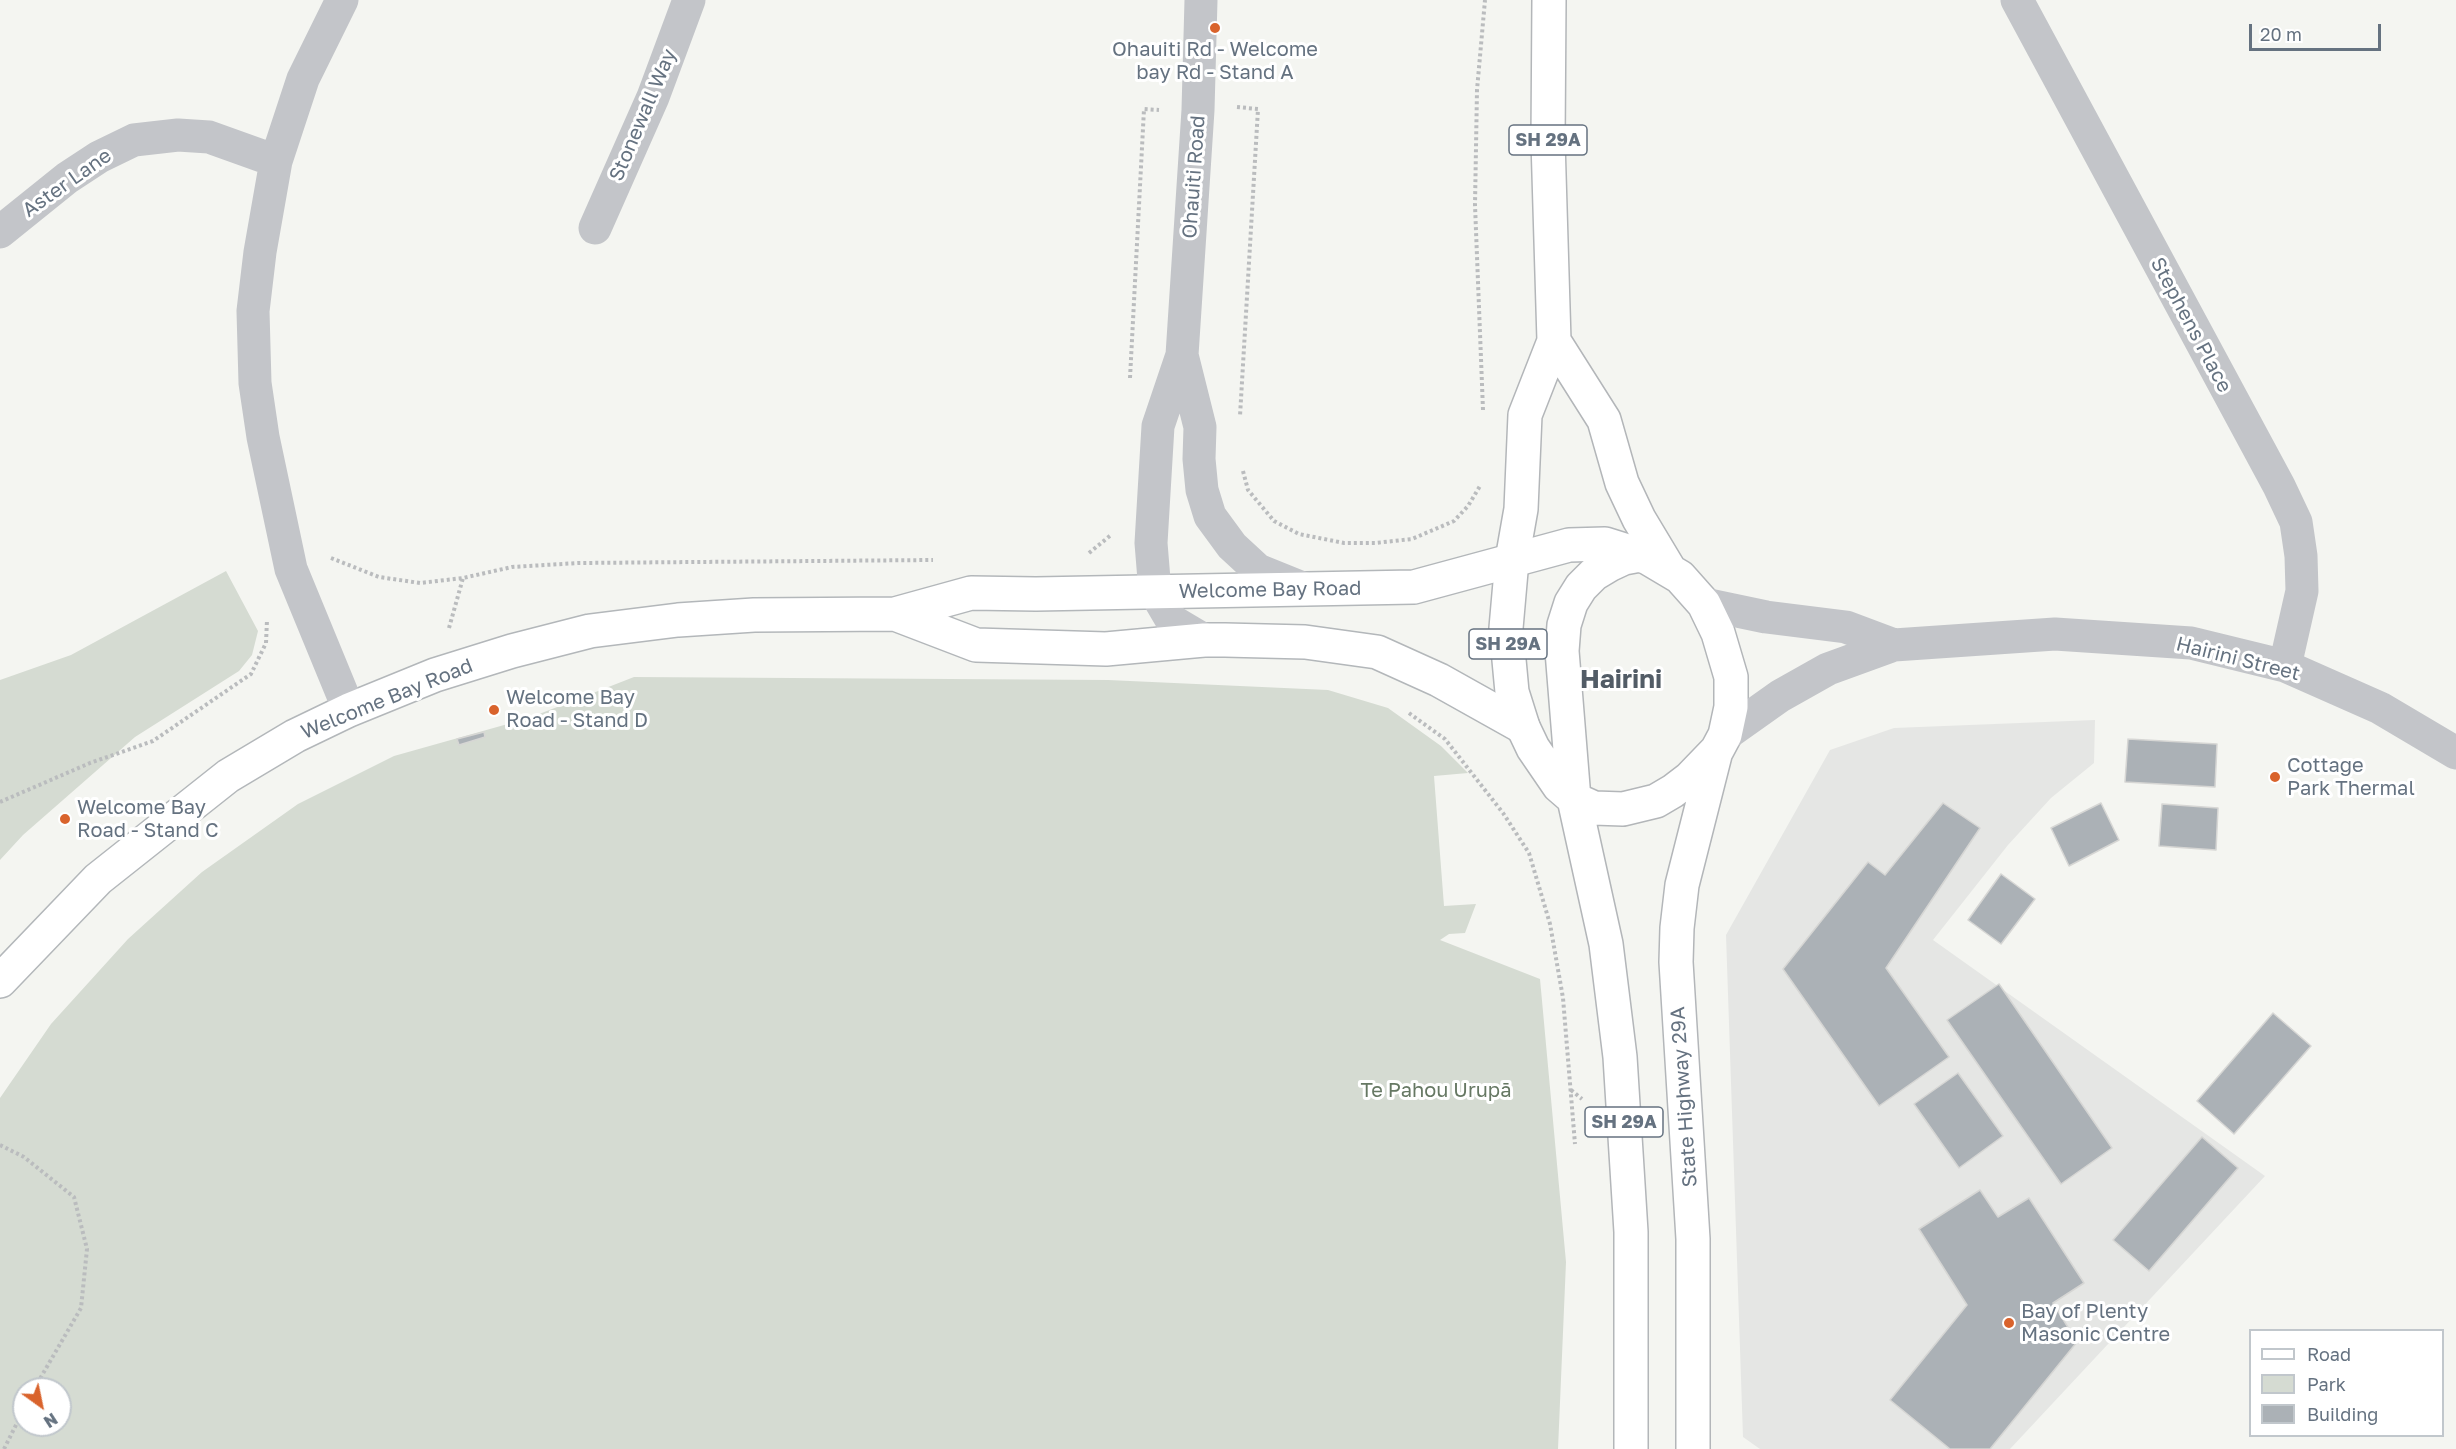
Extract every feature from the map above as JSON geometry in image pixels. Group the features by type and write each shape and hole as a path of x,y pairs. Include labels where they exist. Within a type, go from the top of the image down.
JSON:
{"main road":[{"name":"SH 29A","path":"1549,0 1548,141 1554,341 1525,415 1521,509 1512,560 1506,628 1512,692 1523,727 1545,768 1559,786 1574,799 1594,808 1623,809 1656,801 1673,791 1690,778 1721,742 1731,706 1731,677 1718,633 1704,604 1690,586 1669,569 1640,555 1624,558 1594,574 1581,587 1571,603 1564,625 1562,651 1574,799 1606,944 1620,1057 1631,1232 1631,1449"},
{"name":"SH 29A","path":"1554,341 1604,420 1622,483 1639,519 1669,569"},
{"name":"Welcome Bay Road","path":"0,981 98,879 228,776 295,736 349,710 435,675 512,651 590,632 678,620 753,615 895,614 971,593 1414,587 1569,545 1605,544 1640,555"},
{"name":"Welcome Bay Road","path":"895,614 976,645 1106,649 1204,640 1305,642 1377,652 1439,680 1523,727"},
{"name":"State Highway 29A","path":"1693,1449 1693,1239 1676,962 1677,928 1680,896 1721,742"}],"street":[{"path":"342,0 303,79 276,160 260,252 253,311 255,383 263,436 291,569 349,710"},
{"name":"Stonewall Way","path":"595,228 653,97 689,0"},
{"name":"Ohauiti Road","path":"1201,0 1198,110 1182,355 1158,426 1151,543 1155,592 1172,621 1204,640"},
{"name":"Stephens Place","path":"2017,0 2279,486 2296,522 2301,556 2302,591 2285,666"},
{"name":"Aster Lane","path":"0,232 67,178 99,157 134,140 178,135 209,137 276,160"},
{"name":"Ohauiti Road","path":"1182,355 1200,427 1199,459 1202,490 1210,516 1232,546 1258,570 1305,589"},
{"name":"Hairini Street","path":"1704,604 1766,617 1846,627 1894,645"},
{"name":"Hairini Street","path":"1721,742 1780,696 1828,669 1894,645 2055,634 2192,643 2285,666 2380,708 2456,753"}],"path":[{"path":"1483,419 1475,205 1477,90 1485,0"},
{"path":"1240,417 1258,110 1242,108"},
{"path":"1130,384 1144,109 1161,110"},
{"path":"1240,462 1248,490 1274,521 1299,534 1344,543 1412,540 1454,521 1468,506 1480,486 1482,476"},
{"path":"1081,557 1108,539 1113,531"},
{"path":"329,556 379,577 420,583 463,578 512,567 578,563 936,560"},
{"path":"0,802 90,763 153,741 251,674 266,644 266,613"},
{"path":"1402,708 1445,739 1503,813 1529,853 1550,924 1563,998 1575,1144"},
{"path":"0,1145 24,1157 74,1197 87,1249 81,1308 41,1377"},
{"path":"4,1449 12,1433"}],"shaded area":[{"path":"2095,720 2094,763 2051,798 2008,845 1933,940 2265,1176 2010,1449 1760,1449 1743,1437 1726,935 1830,750 1894,728"}],"green space":[{"path":"226,571 258,631 252,655 239,671 135,737 23,835 0,860 0,680 71,655"},
{"name":"Te Pahou Urupā","path":"634,677 1108,680 1328,690 1388,708 1441,746 1468,773 1434,776 1444,906 1476,904 1465,933 1449,934 1440,940 1540,979 1566,1262 1558,1449 0,1449 0,1098 51,1024 128,939 202,872 298,804 394,756 529,718"}],"building":[{"path":"484,732 485,737 459,745 457,739"},
{"path":"2128,739 2217,744 2215,787 2125,782"},
{"path":"1943,803 1980,828 1886,968 1949,1057 1879,1106 1783,969 1868,862 1885,875"},
{"path":"2101,803 2119,840 2069,866 2051,828"},
{"path":"2162,804 2218,808 2216,850 2159,846"},
{"path":"2001,874 2035,899 2001,944 1968,920"},
{"path":"1999,984 2112,1148 2061,1184 1947,1020"},
{"path":"2273,1013 2311,1046 2234,1134 2197,1101"},
{"path":"1958,1073 2003,1136 1959,1168 1914,1104"},
{"path":"2202,1137 2238,1168 2149,1271 2113,1240"},
{"name":"Bay of Plenty Masonic Centre","path":"1980,1190 1998,1217 2029,1198 2084,1283 2053,1303 2077,1342 1990,1449 1950,1449 1890,1400 1967,1305 1919,1229"}],"place":[{"name":"Ohauiti Rd - Welcome bay Rd - Stand A","path":"1215,28"},
{"name":"Welcome Bay Road - Stand D","path":"494,710"},
{"name":"Cottage Park Thermal","path":"2275,777"},
{"name":"Welcome Bay Road - Stand C","path":"65,819"},
{"name":"Bay of Plenty Masonic Centre","path":"2009,1323"}],"district":[{"name":"Hairini","path":"1621,680"}]}
